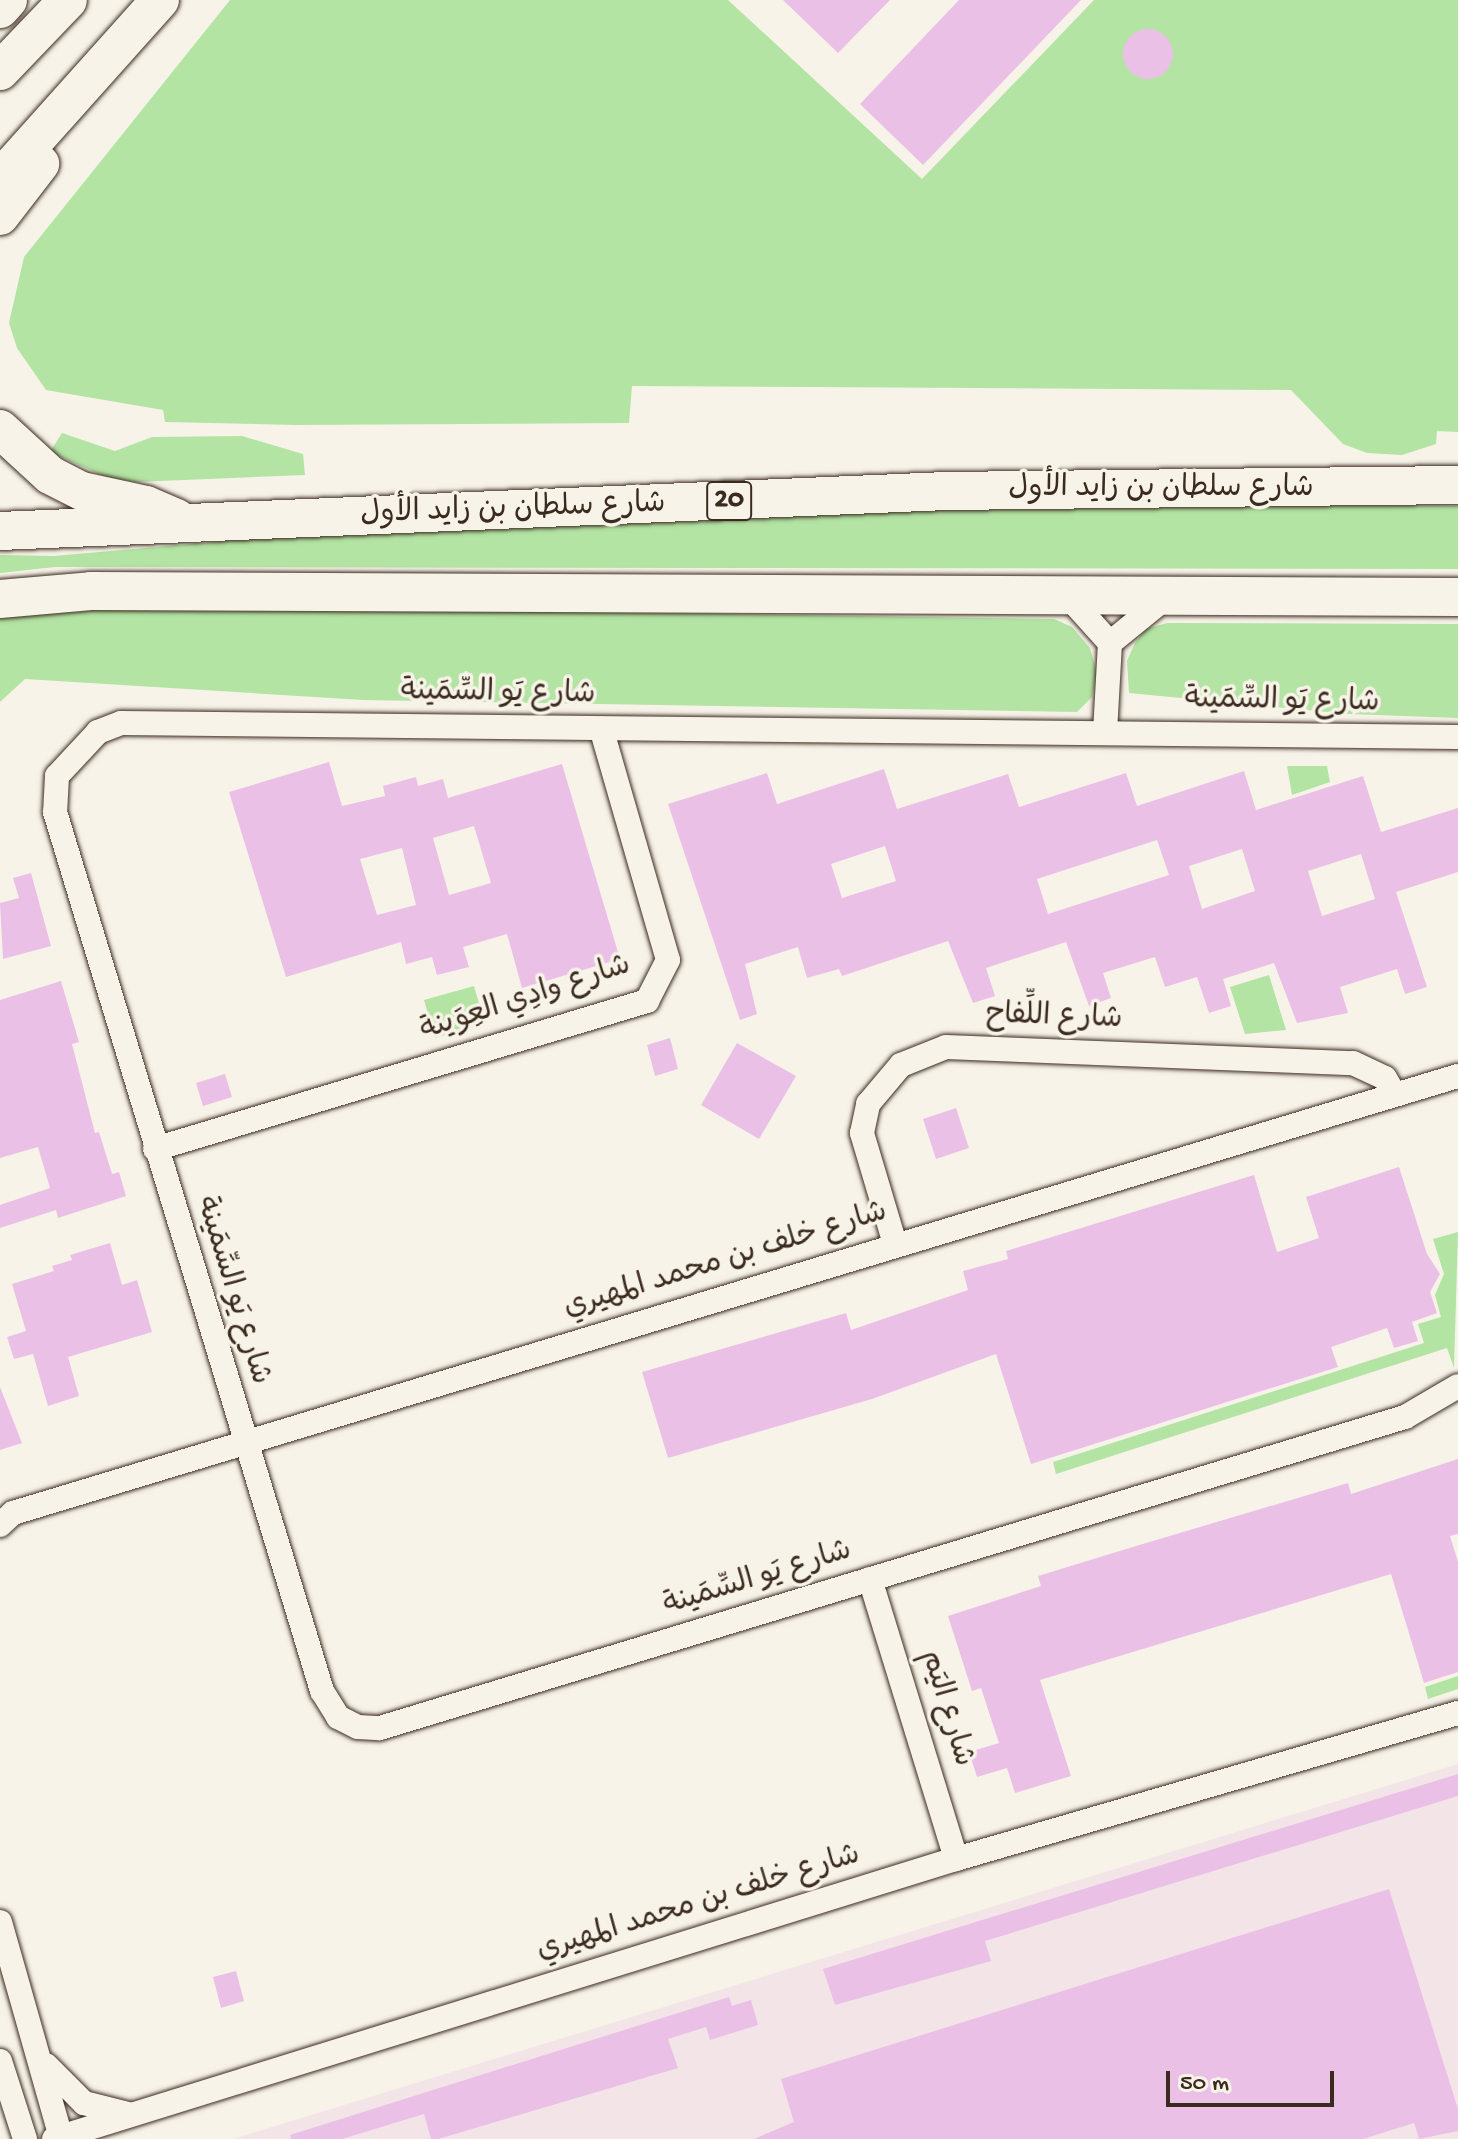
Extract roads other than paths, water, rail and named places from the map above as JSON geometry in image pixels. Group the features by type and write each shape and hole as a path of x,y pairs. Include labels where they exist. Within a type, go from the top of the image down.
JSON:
{"main road":[{"path":"0,9 8,0"},
{"path":"0,71 68,0"},
{"path":"0,179 160,0"},
{"path":"0,216 61,135 80,88"},
{"path":"0,429 50,475 189,524"},
{"name":"شارع سلطان بن زايد الأول","path":"0,531 946,491 1458,485"},
{"path":"0,599 91,591 1064,592 1458,597"}],"street":[{"path":"1064,592 1110,643 1105,733"},
{"path":"1110,643 1172,593"},
{"name":"شارع يَو السِّمَينة","path":"1458,737 121,723 98,732 77,750 57,776 55,812 322,1691 338,1717 358,1727 380,1728 1405,1417 1458,1386"},
{"name":"شارع وادِي العِوَينة","path":"155,1149 647,1001 668,960 601,728"},
{"name":"شارع اللِّفاح","path":"895,1244 862,1133 868,1104 901,1065 946,1047 1353,1063 1385,1078 1393,1092"},
{"name":"شارع خلف بن محمد المهيري","path":"4,1516 1393,1092 1458,1076"},
{"name":"شارع اليَم","path":"870,1579 956,1859"},
{"name":"شارع خلف بن محمد المهيري","path":"58,2138 956,1859 1458,1713"},
{"path":"0,1922 41,2058 58,2138"},
{"path":"41,2058 62,2086 84,2103 134,2115"},
{"path":"0,2061 25,2139"},
{"path":"0,2115 9,2090"}]}
